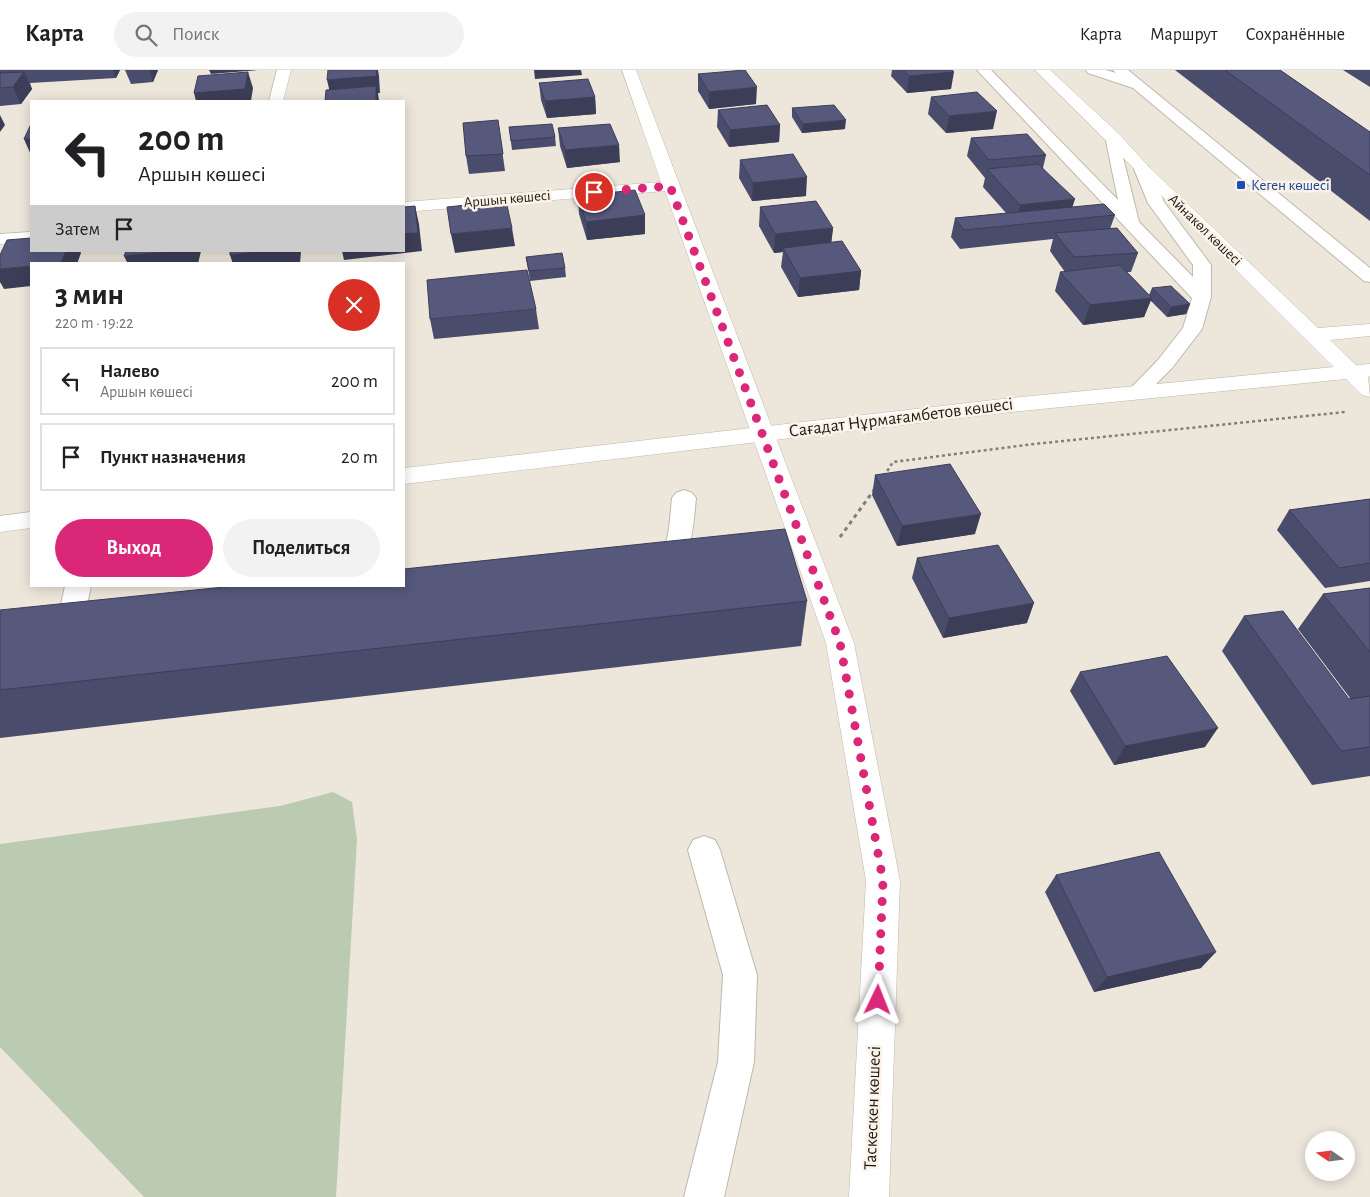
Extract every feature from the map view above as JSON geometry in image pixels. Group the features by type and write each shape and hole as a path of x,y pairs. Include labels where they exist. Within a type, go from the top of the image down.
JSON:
{"street":[{"path":"276,100 284,70"},
{"name":"Таскескен көшесі","path":"629,70 762,436 840,643 883,881 869,1197"},
{"name":"Айнакөл көшесі","path":"1042,70 1112,136 1142,169 1313,335 1360,371 1370,390"},
{"name":"Аршын көшесі","path":"405,208 670,186"},
{"path":"0,239 30,237"},
{"path":"1313,335 1370,330"},
{"name":"Сағадат Нұрмағамбетов көшесі","path":"405,476 762,436 1011,405 1360,371"},
{"path":"0,524 30,520"}],"lane":[{"path":"984,70 1202,297"},
{"path":"1093,70 1140,86"},
{"path":"1120,70 1370,277"},
{"path":"1112,136 1131,221"},
{"path":"1136,393 1165,364 1192,329 1202,297 1202,265 1156,203 1142,169"},
{"path":"644,578 666,567 676,548 684,498"},
{"path":"64,650 78,587"},
{"path":"704,850 740,975 736,1062 704,1197"}],"path":[{"path":"882,479 893,462 1034,444 1352,412"},
{"path":"802,544 842,536 876,487"}],"green space":[{"path":"333,792 352,802 357,839 336,1197 144,1197 0,1047 0,844 280,806"}],"building":[{"path":"328,70 376,70 377,76 327,80"},
{"path":"745,70 757,87 709,92 698,74"},
{"path":"903,70 952,70 954,72 909,76"},
{"path":"1225,70 1280,70 1370,132 1370,175"},
{"path":"24,72 13,87 0,88 0,73"},
{"path":"248,72 245,89 194,93 198,76"},
{"path":"588,79 595,97 545,101 539,83"},
{"path":"376,86 376,100 325,100 326,90"},
{"path":"977,92 997,111 949,116 931,97"},
{"path":"767,105 780,125 730,130 718,110"},
{"path":"834,105 846,120 803,124 792,108"},
{"path":"498,120 503,154 466,156 463,123"},
{"path":"552,124 555,137 511,141 509,127"},
{"path":"610,124 619,145 565,150 558,128"},
{"path":"30,126 30,139 24,139"},
{"path":"1027,134 1046,155 989,160 971,138"},
{"path":"793,154 807,177 753,183 740,160"},
{"path":"1038,164 1075,199 1020,205 987,169"},
{"path":"635,190 645,215 586,222 578,196"},
{"path":"506,201 512,228 451,234 447,207"},
{"path":"816,201 833,228 775,234 760,207"},
{"path":"1104,204 1115,215 964,230 955,218"},
{"path":"415,206 418,233 405,234 405,207"},
{"path":"1117,228 1138,253 1074,257 1055,233"},
{"path":"30,238 30,252 66,252 61,262 30,262 30,266 0,269 0,255 7,240"},
{"path":"842,241 861,271 800,278 783,248"},
{"path":"126,252 162,252 124,256"},
{"path":"230,252 255,252 230,255"},
{"path":"562,253 565,268 529,271 526,257"},
{"path":"1120,265 1152,298 1090,305 1060,272"},
{"path":"527,270 536,309 430,319 427,280"},
{"path":"1171,286 1190,304 1171,307 1152,288"},
{"path":"950,464 981,514 902,526 875,475"},
{"path":"1370,499 1370,563 1339,568 1289,510"},
{"path":"785,529 807,601 0,690 0,610 224,587 405,587 405,569"},
{"path":"998,545 1034,603 949,618 917,558"},
{"path":"1370,588 1370,652 1323,594"},
{"path":"1283,611 1349,699 1370,696 1370,747 1341,751 1244,616"},
{"path":"1167,656 1218,728 1125,746 1080,672"},
{"path":"1159,852 1216,952 1107,977 1056,875"}],"place":[{"name":"Кеген көшесі","path":"1241,185"}],"route":[{"path":"594,192 670,186 840,643 883,881 878,1000"}]}
